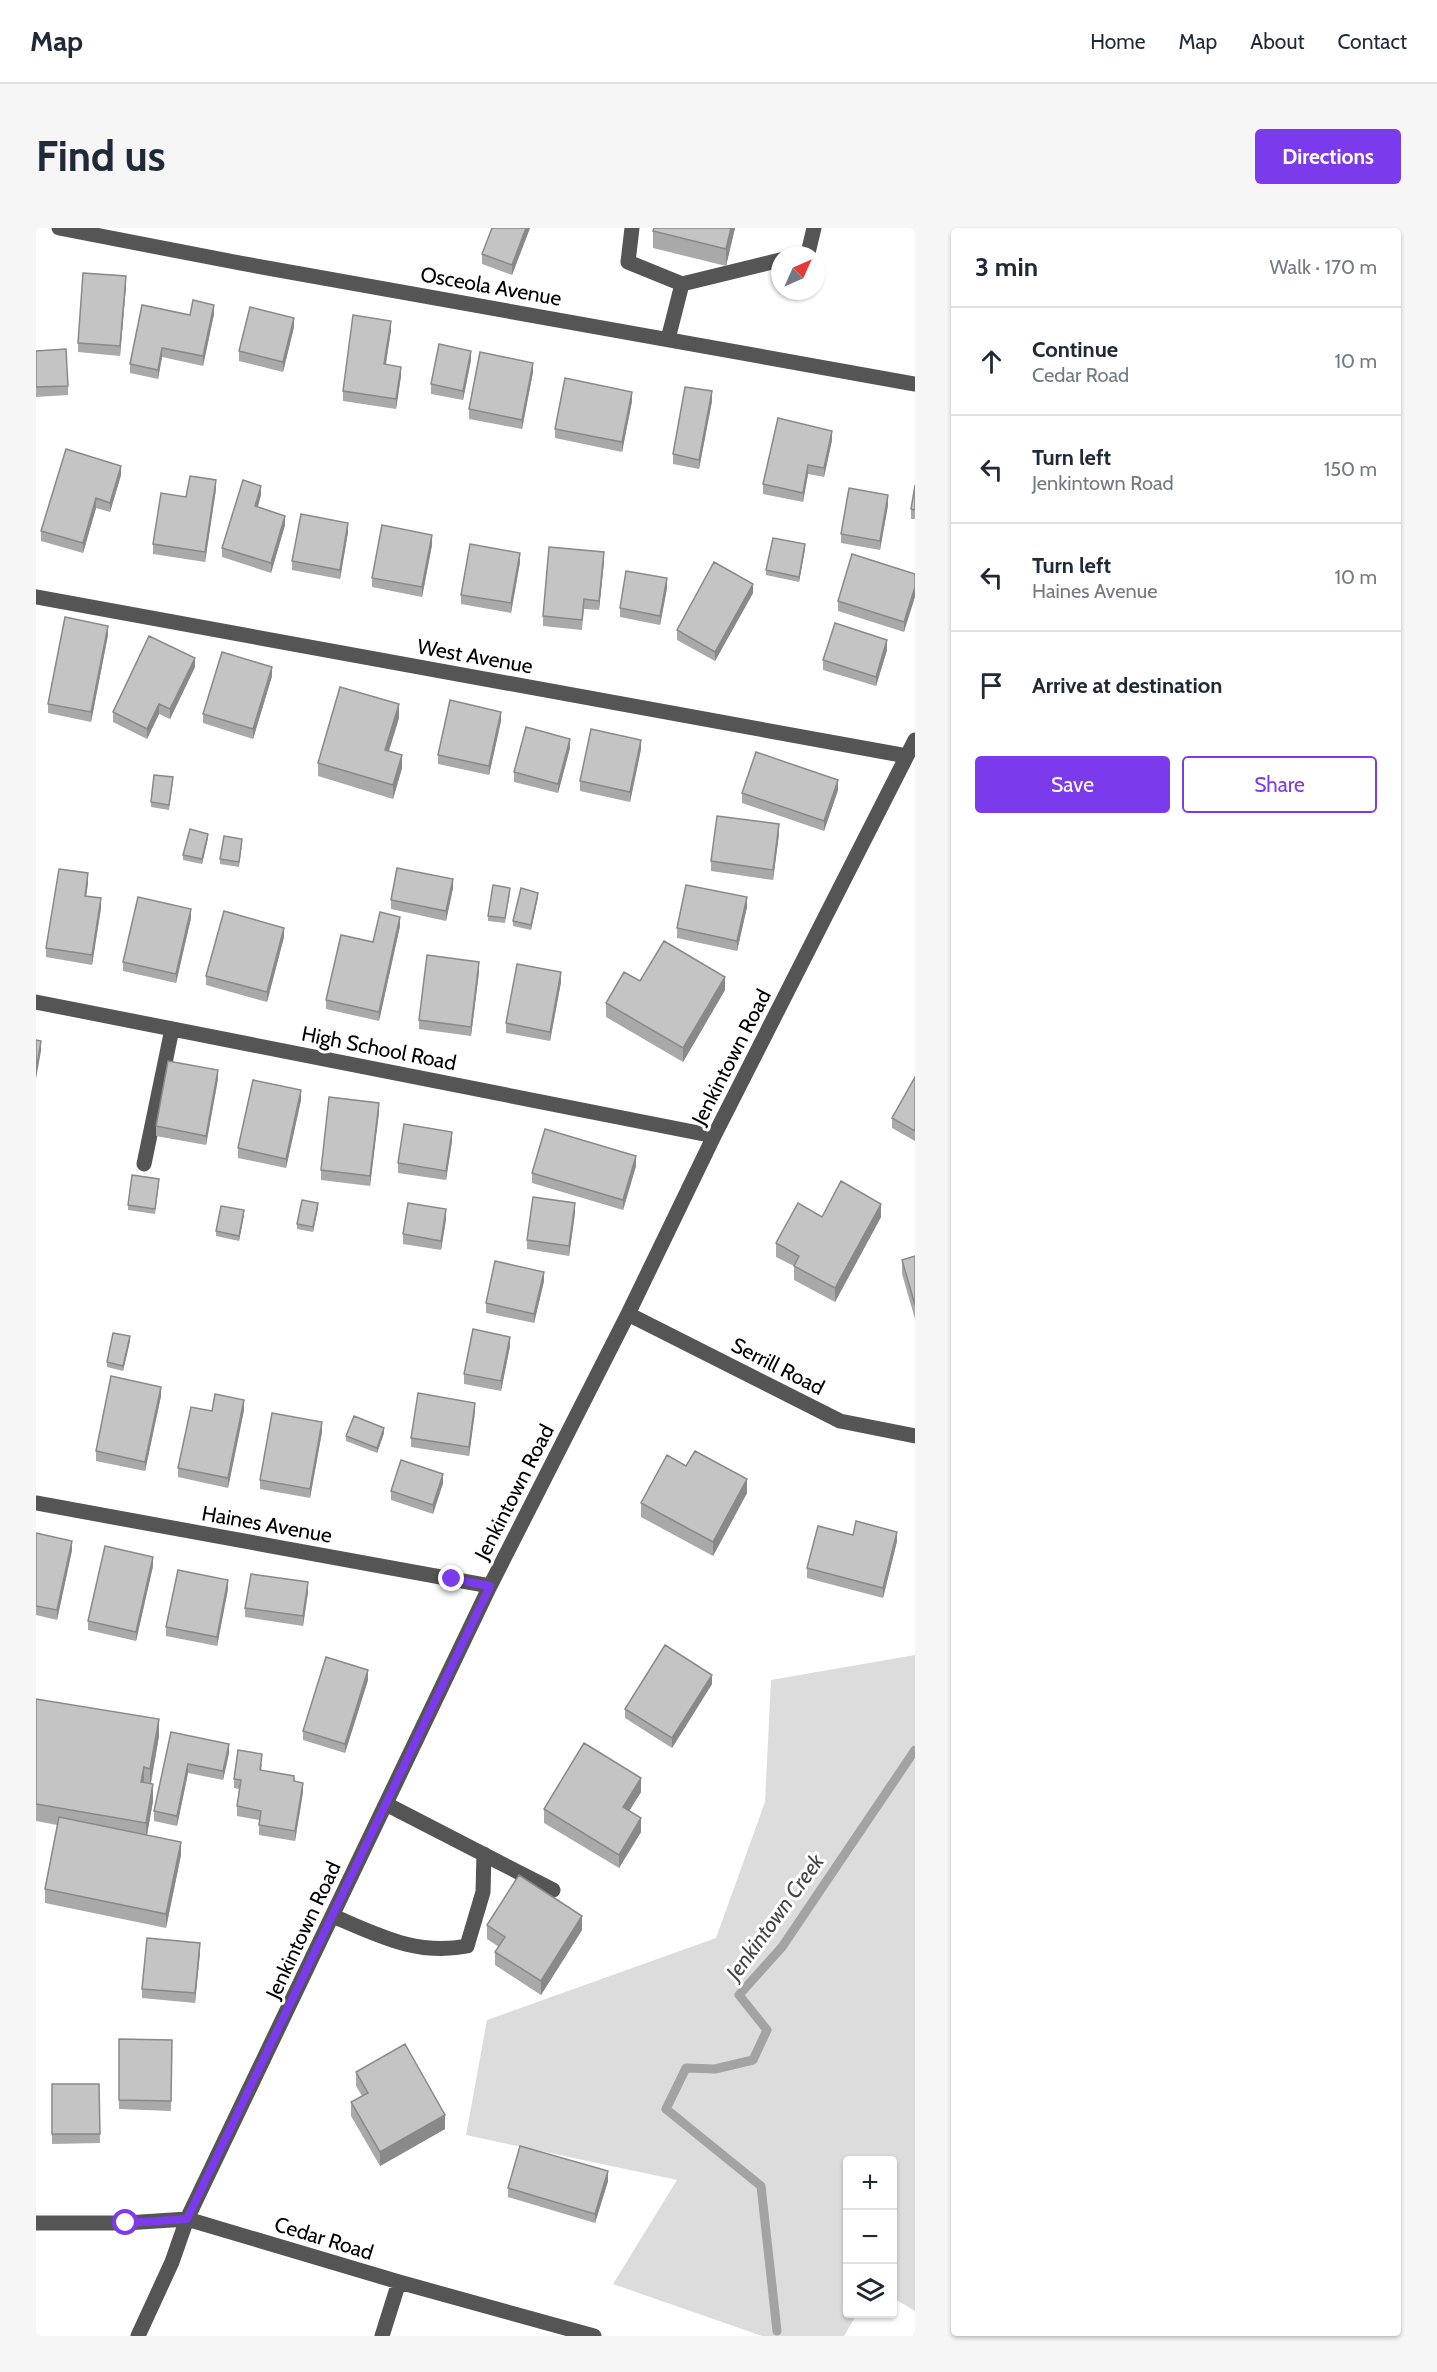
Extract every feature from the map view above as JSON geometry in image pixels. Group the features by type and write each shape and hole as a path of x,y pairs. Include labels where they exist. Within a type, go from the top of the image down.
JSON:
{"street":[{"name":"Osceola Avenue","path":"59,228 240,263 915,384"},
{"path":"632,228 628,261 682,284 771,262"},
{"path":"810,246 814,228"},
{"path":"668,339 682,284"},
{"name":"West Avenue","path":"36,597 907,756"},
{"name":"Jenkintown Road","path":"138,2336 172,2262 187,2219 490,1586 628,1314 714,1136 915,740"},
{"name":"High School Road","path":"36,1002 714,1136"},
{"path":"144,1164 172,1029"},
{"name":"Serrill Road","path":"628,1314 840,1421 915,1436"},
{"name":"Haines Avenue","path":"36,1503 490,1586"},
{"path":"386,1804 554,1890"},
{"path":"333,1916 396,1943 448,1950 467,1946 483,1892 484,1854"},
{"name":"Cedar Road","path":"36,2223 126,2223 187,2219 399,2283 594,2336"},
{"path":"382,2336 399,2283"}],"shaded area":[{"path":"915,1655 915,2311 897,2300 897,2156 843,2156 843,2318 855,2318 844,2336 762,2336 613,2284 677,2180 466,2135 487,2020 716,1938 765,1802 771,1680"}],"building":[{"path":"492,228 526,228 512,265 482,254"},
{"path":"654,228 731,228 726,249 653,231"},
{"path":"83,273 126,276 120,346 78,343"},
{"path":"193,300 214,305 203,356 162,348 158,370 130,364 142,305 190,315"},
{"path":"250,307 294,318 283,362 239,351"},
{"path":"353,315 391,321 384,364 401,367 396,399 343,391"},
{"path":"439,344 471,351 463,391 431,384"},
{"path":"66,349 68,386 36,387 36,351"},
{"path":"480,352 533,363 522,420 469,409"},
{"path":"565,378 632,392 622,442 555,429"},
{"path":"685,387 712,391 699,460 673,454"},
{"path":"778,418 832,431 824,468 808,465 803,493 763,484"},
{"path":"66,449 121,466 110,503 96,498 83,543 41,531"},
{"path":"190,476 216,480 205,552 153,544 161,493 186,497"},
{"path":"243,480 261,486 255,506 285,516 271,563 222,548"},
{"path":"915,485 915,510 911,509"},
{"path":"849,488 888,495 880,541 841,534"},
{"path":"301,514 348,523 340,570 292,561"},
{"path":"382,525 432,535 422,587 372,578"},
{"path":"773,538 805,544 799,577 766,570"},
{"path":"470,544 520,553 511,603 461,595"},
{"path":"549,547 604,552 599,601 584,599 582,620 543,616"},
{"path":"852,554 915,574 915,587 904,622 838,601"},
{"path":"714,562 753,584 715,652 677,630"},
{"path":"626,571 667,578 660,616 620,608"},
{"path":"65,617 108,626 91,712 48,704"},
{"path":"835,623 887,640 876,677 823,660"},
{"path":"149,636 195,658 170,709 159,704 147,729 113,712"},
{"path":"222,652 272,667 253,729 203,714"},
{"path":"340,687 399,704 385,750 402,755 393,785 318,763"},
{"path":"450,700 501,712 489,766 438,755"},
{"path":"526,727 570,739 558,784 514,772"},
{"path":"591,729 641,740 630,792 580,781"},
{"path":"756,752 838,780 824,821 742,793"},
{"path":"154,775 173,777 169,805 151,802"},
{"path":"717,816 779,824 773,870 711,861"},
{"path":"190,829 208,834 202,859 183,855"},
{"path":"224,836 242,839 239,862 220,859"},
{"path":"397,868 453,879 446,911 391,900"},
{"path":"59,869 88,873 85,896 101,898 92,955 46,948"},
{"path":"493,885 510,888 505,918 488,916"},
{"path":"686,885 747,897 737,941 677,928"},
{"path":"521,888 538,893 531,925 513,921"},
{"path":"138,897 191,909 176,974 123,962"},
{"path":"224,911 284,928 267,992 206,976"},
{"path":"380,912 400,917 379,1012 326,1000 341,935 373,942"},
{"path":"664,941 725,977 683,1048 606,1003 624,972 640,981"},
{"path":"427,955 479,962 471,1027 419,1020"},
{"path":"517,964 561,972 550,1032 506,1023"},
{"path":"36,1040 41,1041 36,1070"},
{"path":"168,1061 218,1070 206,1136 156,1126"},
{"path":"915,1077 915,1131 892,1118"},
{"path":"253,1080 301,1090 286,1159 238,1148"},
{"path":"329,1097 379,1103 370,1176 321,1170"},
{"path":"404,1124 452,1132 446,1171 398,1163"},
{"path":"545,1129 636,1156 623,1200 532,1173"},
{"path":"132,1175 159,1179 155,1209 128,1205"},
{"path":"841,1181 881,1204 835,1288 794,1266 799,1256 776,1243 798,1203 822,1217"},
{"path":"533,1197 575,1203 569,1246 527,1240"},
{"path":"302,1200 318,1203 313,1227 297,1224"},
{"path":"408,1203 446,1209 441,1241 403,1234"},
{"path":"221,1206 244,1210 239,1236 216,1231"},
{"path":"915,1256 915,1305 902,1260"},
{"path":"495,1261 544,1272 534,1314 486,1303"},
{"path":"473,1329 510,1337 501,1381 464,1374"},
{"path":"113,1333 130,1336 123,1366 107,1362"},
{"path":"111,1376 161,1387 145,1462 96,1451"},
{"path":"418,1393 475,1403 469,1447 411,1438"},
{"path":"215,1394 244,1400 228,1478 178,1468 191,1407 212,1411"},
{"path":"272,1413 322,1422 310,1489 260,1480"},
{"path":"354,1416 384,1428 377,1448 346,1436"},
{"path":"695,1451 747,1479 713,1542 641,1503 667,1455 686,1466"},
{"path":"401,1460 443,1474 433,1505 391,1491"},
{"path":"856,1521 897,1532 883,1588 807,1568 818,1526 853,1535"},
{"path":"36,1533 72,1541 57,1610 36,1606"},
{"path":"105,1546 153,1557 136,1632 88,1621"},
{"path":"178,1570 228,1580 217,1637 166,1627"},
{"path":"251,1574 308,1582 303,1616 245,1608"},
{"path":"665,1645 712,1675 672,1738 625,1709"},
{"path":"326,1657 368,1670 345,1744 303,1731"},
{"path":"36,1699 159,1719 150,1769 144,1767 141,1782 153,1784 146,1823 36,1804"},
{"path":"171,1732 229,1744 223,1771 188,1764 177,1816 154,1811"},
{"path":"584,1743 641,1778 623,1807 641,1818 619,1855 544,1809"},
{"path":"238,1750 262,1754 260,1770 294,1776 294,1781 303,1783 295,1831 259,1825 261,1811 237,1806 241,1780 234,1779"},
{"path":"59,1817 181,1842 166,1914 45,1889"},
{"path":"519,1875 582,1916 541,1981 495,1952 505,1937 487,1925"},
{"path":"147,1938 200,1943 195,1993 142,1989"},
{"path":"119,2039 172,2040 171,2101 119,2100"},
{"path":"405,2044 445,2115 380,2152 351,2102 368,2093 356,2072"},
{"path":"52,2084 99,2084 100,2134 52,2134"},
{"path":"520,2146 608,2171 595,2214 508,2188"}],"waterway":[{"name":"Jenkintown Creek","path":"777,2331 761,2186 666,2109 686,2068 715,2069 753,2060 767,2030 739,1995 782,1947 915,1750"}],"route":[{"path":"126,2223 187,2219 490,1586 452,1579"}]}
